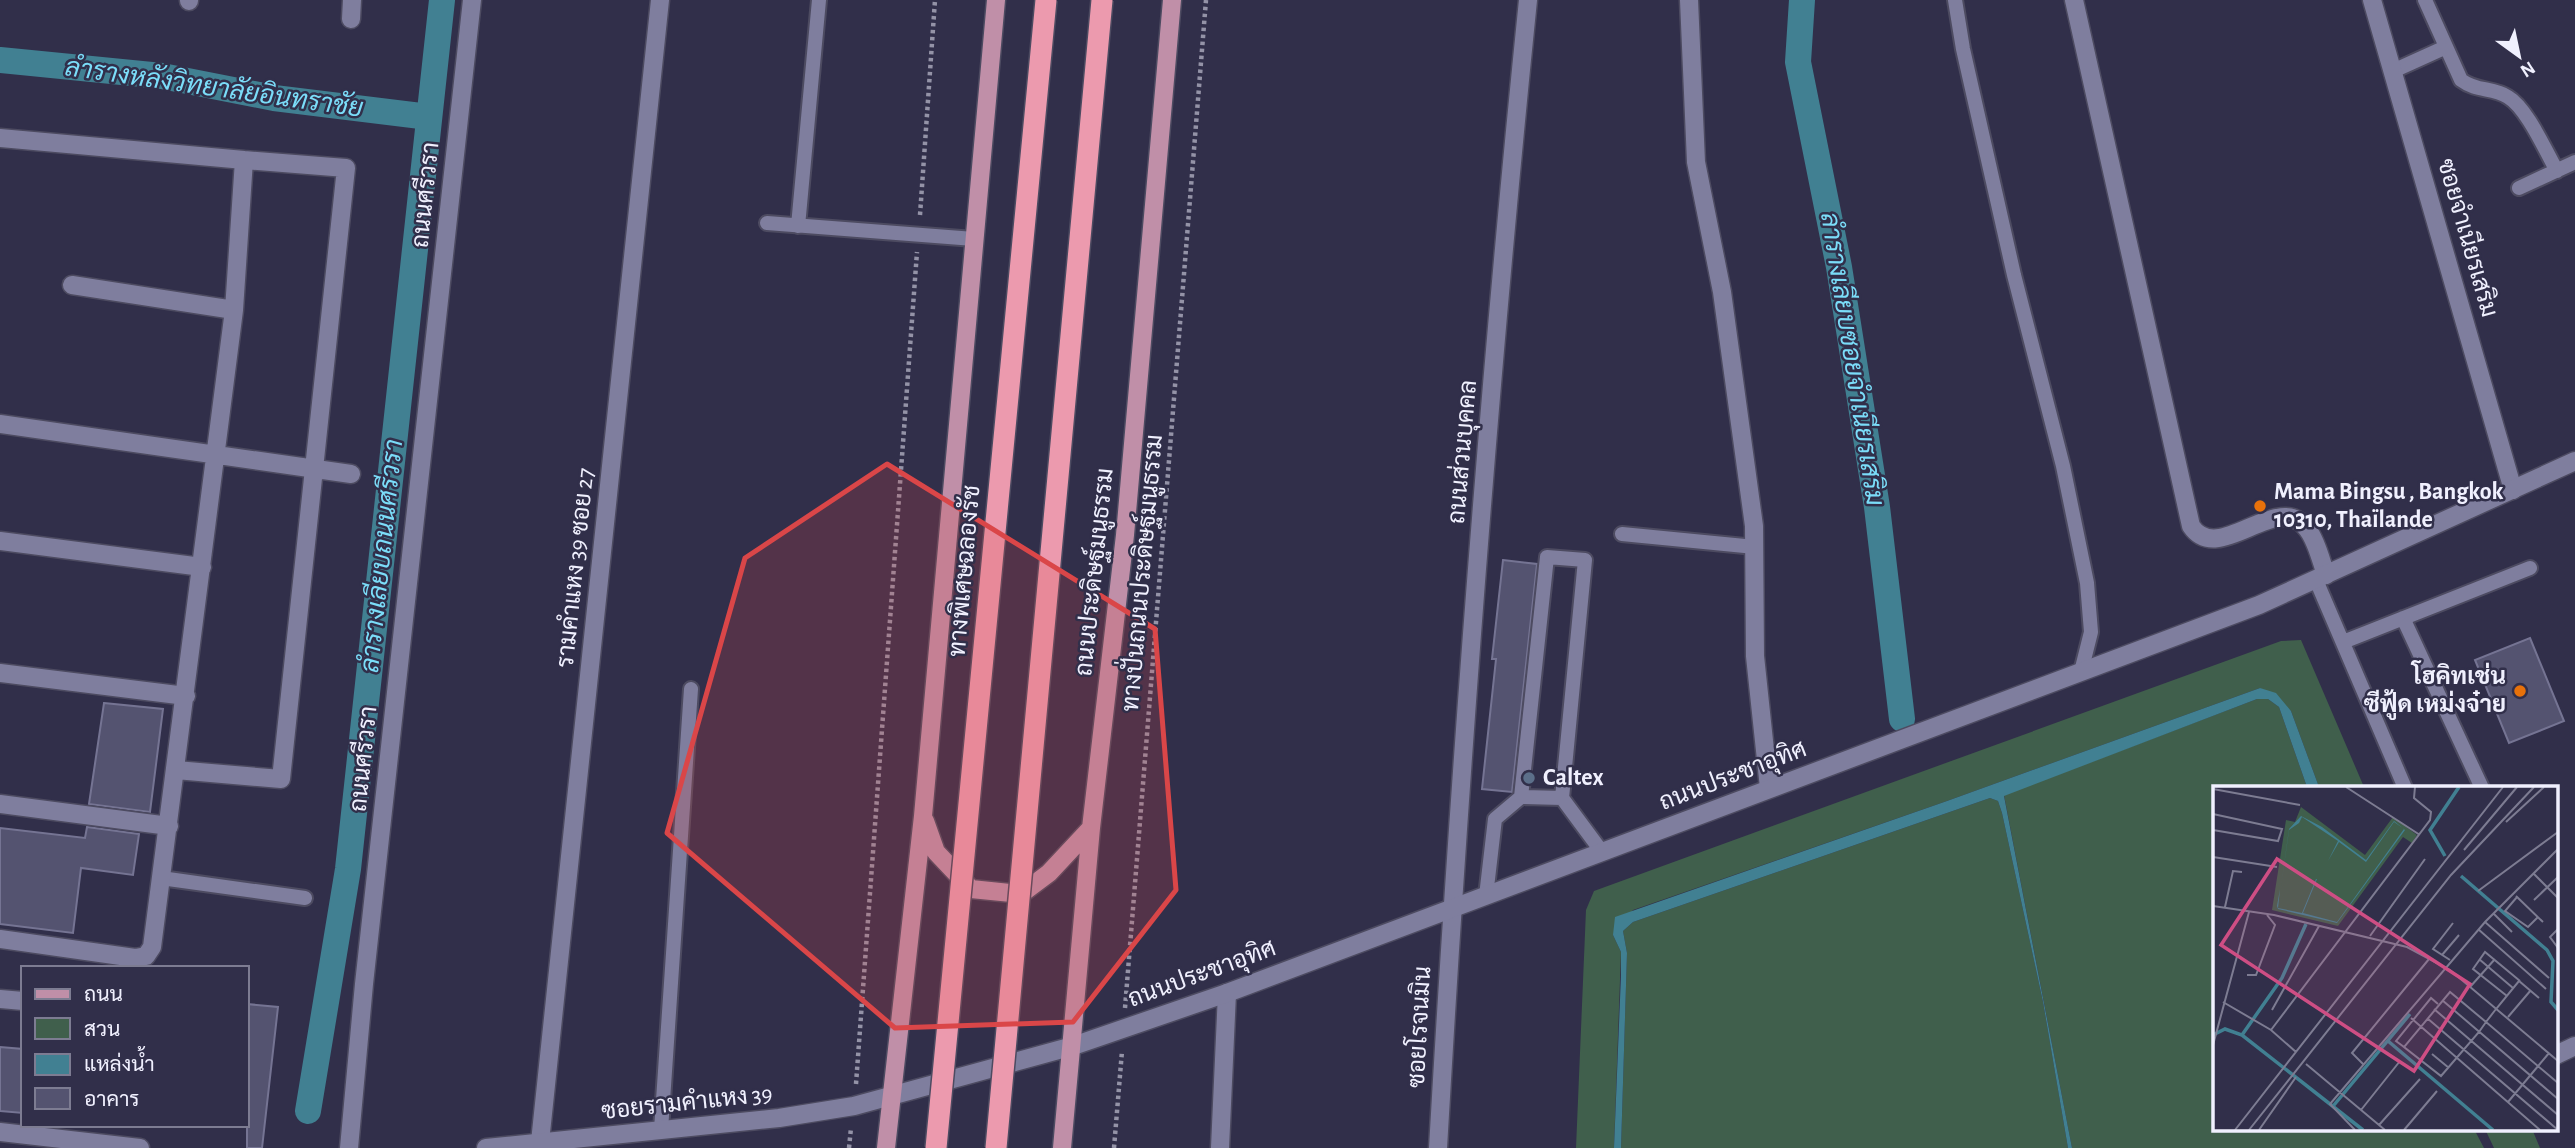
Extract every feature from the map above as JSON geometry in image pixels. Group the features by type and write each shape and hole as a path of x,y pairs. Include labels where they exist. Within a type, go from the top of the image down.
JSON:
{"highway":[{"name":"ทางพิเศษฉลองรัช","path":"936,1148 1046,0"},
{"path":"996,1148 1101,0"}],"main road":[{"path":"886,1148 923,816 996,0"},
{"name":"ถนนประดิษฐ์มนูธรรม","path":"1062,1148 1091,828 1125,534 1172,0"},
{"path":"923,816 936,852 971,889 1021,894 1049,873 1091,828"}],"street":[{"path":"351,19 352,0"},
{"name":"ถนนศรีวรา","path":"349,1148 364,984 472,0"},
{"name":"รามคำแหง 39 ซอย 27","path":"540,1142 660,0"},
{"name":"ถนนส่วนบุคคล","path":"1451,909 1509,190 1528,0"},
{"path":"1689,0 1696,162 1722,292 1754,526 1755,656 1769,789"},
{"path":"2074,0 2191,526 2201,536 2214,539 2278,517 2297,521 2309,531 2321,578"},
{"name":"ซอยจำเนียรเสริม","path":"2372,0 2514,490"},
{"path":"0,138 346,168 281,779 176,770"},
{"path":"0,940 135,958 146,956 152,947 234,310 244,160"},
{"path":"72,285 234,310"},
{"path":"0,424 351,474"},
{"name":"ถนนประชาอุทิศ","path":"892,1096 1073,1046 1227,993 2259,605 2575,461"},
{"path":"0,541 202,568"},
{"path":"0,673 186,696"},
{"path":"0,804 169,826"},
{"name":"ซอยโรจนมิน","path":"1438,1148 1451,909"},
{"path":"1220,1148 1227,993"},
{"path":"0,999 21,1001"},
{"path":"2558,1054 2575,1046"},
{"name":"ซอยรามคำแหง 39","path":"486,1148 779,1118 853,1106 892,1096"},
{"path":"0,1132 140,1148"}],"lane":[{"path":"799,226 819,0"},
{"path":"1955,0 2014,275 2063,466 2087,583 2091,632 2081,672"},
{"path":"2425,0 2461,80 2471,88 2509,97 2523,113 2557,171"},
{"path":"2393,72 2446,47"},
{"path":"2519,188 2575,162"},
{"path":"767,223 974,239"},
{"path":"1622,534 1755,547"},
{"path":"1521,797 1548,557 1585,560 1562,798 1602,852"},
{"path":"2343,642 2530,568"},
{"path":"2321,578 2343,642 2404,786"},
{"path":"2403,618 2481,786"},
{"path":"661,1130 691,689"},
{"path":"1486,896 1495,819 1521,797 1562,798"},
{"path":"161,878 306,898"}],"path":[{"path":"849,1148 935,0"},
{"name":"ทางปั่นถนนประดิษฐ์มนูธรรม","path":"1114,1148 1206,0"}],"highlighted area":[{"path":"887,464 1155,629 1176,890 1073,1022 895,1028 667,833 745,558"}],"green space":[{"path":"2301,640 2364,786 2319,786 2291,711 2260,688 1633,910 1613,935 1621,952 1614,1148 1576,1148 1586,910 1594,891 2281,641"},
{"path":"2257,699 2268,699 2279,707 2307,786 2213,786 2213,1130 2475,1130 2484,1148 2072,1148 2004,795"},
{"path":"1990,798 1998,801 2002,813 2043,1002 2068,1148 1621,1148 1627,953 1623,931 1633,922"},
{"path":"2485,1130 2532,1130 2540,1148 2494,1148"}],"water":[{"path":"2260,688 2276,693 2291,711 2319,786 2307,786 2279,707 2268,699 2257,699 2004,796 2072,1148 2068,1148 2043,1002 2002,813 1998,801 1990,798 1633,922 1623,931 1627,953 1621,1148 1614,1148 1621,975 1621,952 1613,935 1615,917"}],"building":[{"path":"1503,560 1537,564 1512,792 1482,789"},
{"name":"โฮคิทเช่น ซีฟู้ด เหม่งจ๋าย","path":"2530,638 2564,721 2509,743 2475,660"},
{"path":"104,703 163,709 150,812 89,804"},
{"path":"87,827 139,834 133,875 81,868 73,933 0,924 0,828 85,838"},
{"path":"248,1004 278,1007 262,1148 247,1148"},
{"path":"0,1047 21,1049 21,1113 0,1111"}],"waterway":[{"name":"ลำรางเลียบถนนศรีวรา","path":"308,1111 348,869 442,0"},
{"name":"ลำรางเลียบซอยจำเนียรเสริม","path":"1802,0 1798,62 1839,267 1877,507 1902,719"},
{"name":"ลำรางหลังวิทยาลัยอินทราชัย","path":"0,60 162,76 274,98 429,117"}],"place":[{"name":"Mama Bingsu , Bangkok 10310, Thaïlande","path":"2260,506"},
{"name":"โฮคิทเช่น ซีฟู้ด เหม่งจ๋าย","path":"2520,691"},
{"name":"Caltex","path":"1529,778"}]}
